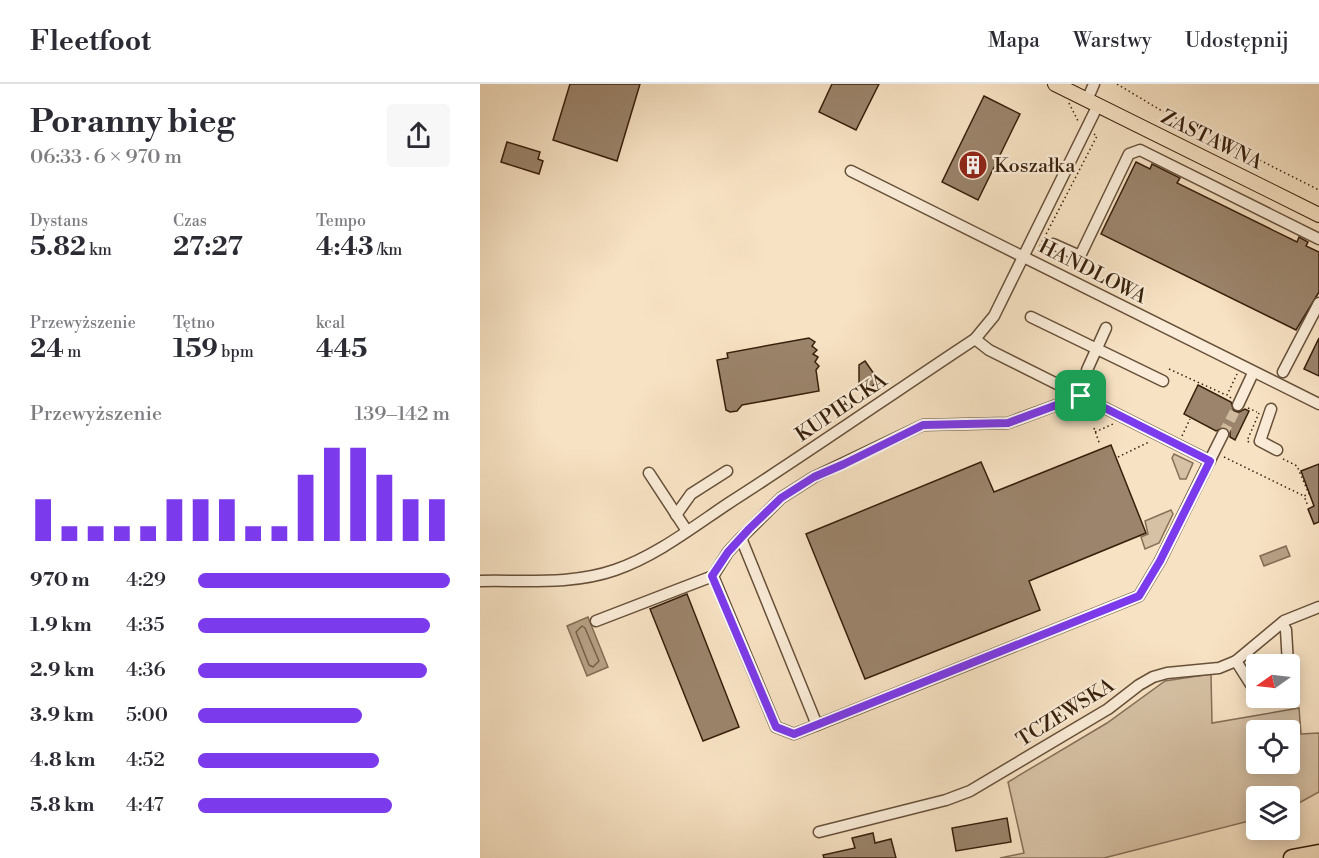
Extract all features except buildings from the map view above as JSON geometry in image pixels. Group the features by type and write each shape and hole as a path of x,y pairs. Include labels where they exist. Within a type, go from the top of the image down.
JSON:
{"highway":[{"path":"1292,858 1319,853"}],"main road":[{"name":"ZASTAWNA","path":"1055,84 1319,214"}],"street":[{"path":"1093,102 1094,84"},
{"name":"KUPIECKA","path":"480,581 568,581 587,578 629,564 687,531 975,339 994,316 1024,257 1093,102"},
{"path":"1053,244 1080,256 1129,154 1140,150 1319,239"},
{"name":"HANDLOWA","path":"852,171 1319,404"},
{"path":"1283,372 1319,303"},
{"path":"1031,316 1163,381"},
{"path":"1087,370 1106,328"},
{"path":"975,339 989,350 1081,396 1149,434 1210,461"},
{"path":"1238,405 1253,372"},
{"path":"596,621 712,576 728,552 781,498 814,477 923,425 1008,423 1081,396"},
{"path":"1271,409 1260,441 1277,450"},
{"path":"712,576 776,727 794,734 1139,596 1160,561 1223,434"},
{"path":"676,515 691,494 727,471"},
{"path":"650,473 687,531"},
{"path":"741,538 817,725"},
{"name":"TCZEWSKA","path":"819,832 946,800 970,791 1108,710 1153,677 1167,673 1219,668 1236,661 1282,623 1319,606"},
{"path":"1282,623 1286,630 1287,654"},
{"path":"1236,661 1246,677"}],"path":[{"path":"1118,84 1162,111 1319,190"},
{"path":"1169,369 1227,395"},
{"path":"1182,437 1190,419"},
{"path":"1095,432 1118,424"},
{"path":"1094,428 1100,445"},
{"path":"1148,444 1149,434"},
{"path":"1148,444 1149,434"},
{"path":"1118,456 1148,444"}],"shaded area":[{"path":"1174,454 1193,463 1186,479 1180,479 1172,458"},
{"path":"1171,510 1173,514 1159,543 1145,549 1141,537 1148,534 1145,521"},
{"path":"1211,674 1212,723 1299,708 1300,720 1246,720 1246,774 1300,774 1300,721 1301,734 1319,733 1319,792 1300,802 1300,786 1246,786 1246,822 1104,858 1000,858 1024,853 1008,782 1107,723 1165,681"}],"water":[{"path":"1286,546 1290,556 1264,566 1260,556"},
{"path":"588,617 608,667 587,676 567,626"}],"tunnel":[{"path":"1223,434 1238,405"}],"place":[{"name":"Koszałka","path":"973,165"}],"route":[{"path":"1081,396 1210,461 1143,593 1079,621 794,734 776,727 712,576 728,552 749,529 781,498 814,477 923,425 1008,423 1081,396"}]}
